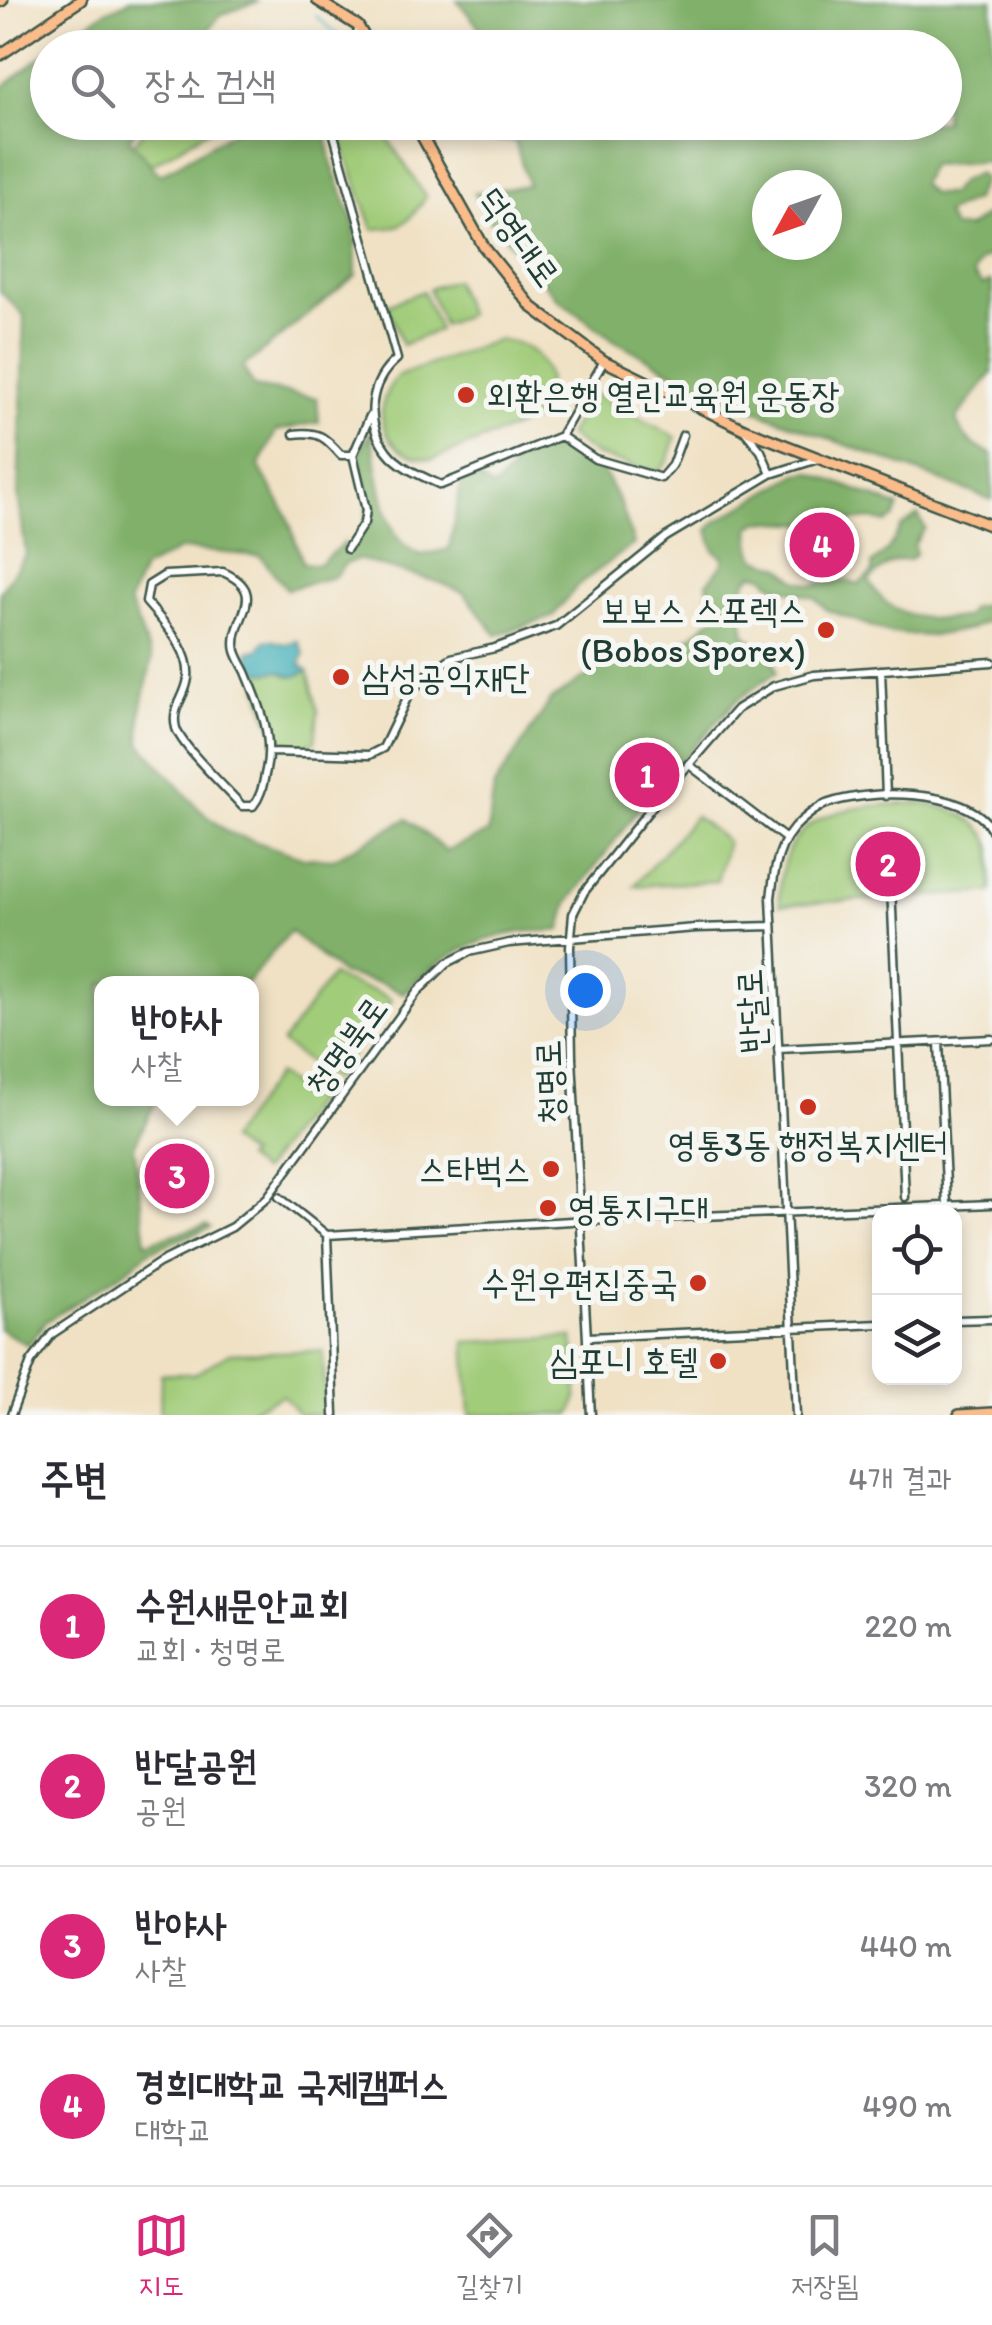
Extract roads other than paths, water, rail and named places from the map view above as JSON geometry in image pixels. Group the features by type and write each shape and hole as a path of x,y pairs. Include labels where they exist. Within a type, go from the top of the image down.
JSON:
{"main road":[{"path":"38,30 81,0"},
{"path":"317,0 360,30"},
{"path":"0,56 30,35"},
{"name":"덕영대로","path":"424,140 484,247 532,307 604,361 744,429 992,526"},
{"path":"959,1415 992,1413"}],"street":[{"path":"357,30 358,26"},
{"path":"335,140 397,359 386,368 380,381 353,456 366,510 364,523 347,550"},
{"path":"370,415 387,452 405,467 441,485 561,436 604,361"},
{"path":"744,429 761,451 771,474"},
{"path":"294,434 314,431 325,436 342,455 353,456"},
{"path":"561,436 595,459 661,478 672,465 683,435"},
{"path":"270,752 369,756 383,748 408,694 451,658 495,648 556,626 666,537 771,474 818,458"},
{"path":"223,572 242,586 248,597 248,610 238,629 235,650 260,708 270,752 260,796 254,806 242,806 180,736 174,714 188,683 188,666 170,631 146,602 149,585 164,575 223,572"},
{"name":"청명로","path":"591,1415 572,1058 570,937 573,914 584,892 737,709 774,686 814,675 992,662"},
{"path":"881,670 886,796"},
{"path":"688,764 786,839 798,824 824,805 886,796 930,796 963,806 992,830"},
{"name":"반달로","path":"786,839 774,870 771,898 796,1415"},
{"path":"891,887 906,1197"},
{"name":"청명북로","path":"11,1415 31,1362 52,1334 159,1262 232,1227 266,1198 432,976 469,952 509,943 570,937 772,926"},
{"path":"778,1050 992,1040"},
{"path":"939,1042 947,1205 992,1204"},
{"path":"279,1197 327,1235 572,1220"},
{"path":"582,1222 872,1209"},
{"path":"327,1235 334,1412"},
{"path":"962,1320 992,1319"},
{"path":"588,1337 872,1324"}],"water":[{"path":"271,640 285,644 298,641 304,654 300,664 308,671 294,677 254,668 248,652"}],"waterway":[{"path":"316,16 332,30"}],"place":[{"name":"외환은행 열린교육원 운동장","path":"466,395"},
{"name":"경희대학교 국제캠퍼스","path":"822,545"},
{"name":"보보스 스포렉스 (Bobos Sporex)","path":"826,630"},
{"name":"삼성공익재단","path":"341,677"},
{"name":"수원새문안교회","path":"647,775"},
{"name":"반달공원","path":"888,864"},
{"name":"영통3동 행정복지센터","path":"808,1107"},
{"name":"스타벅스","path":"551,1169"},
{"name":"반야사","path":"177,1176"},
{"name":"영통지구대","path":"548,1208"},
{"name":"수원우편집중국","path":"698,1283"},
{"name":"심포니 호텔","path":"718,1361"}]}
